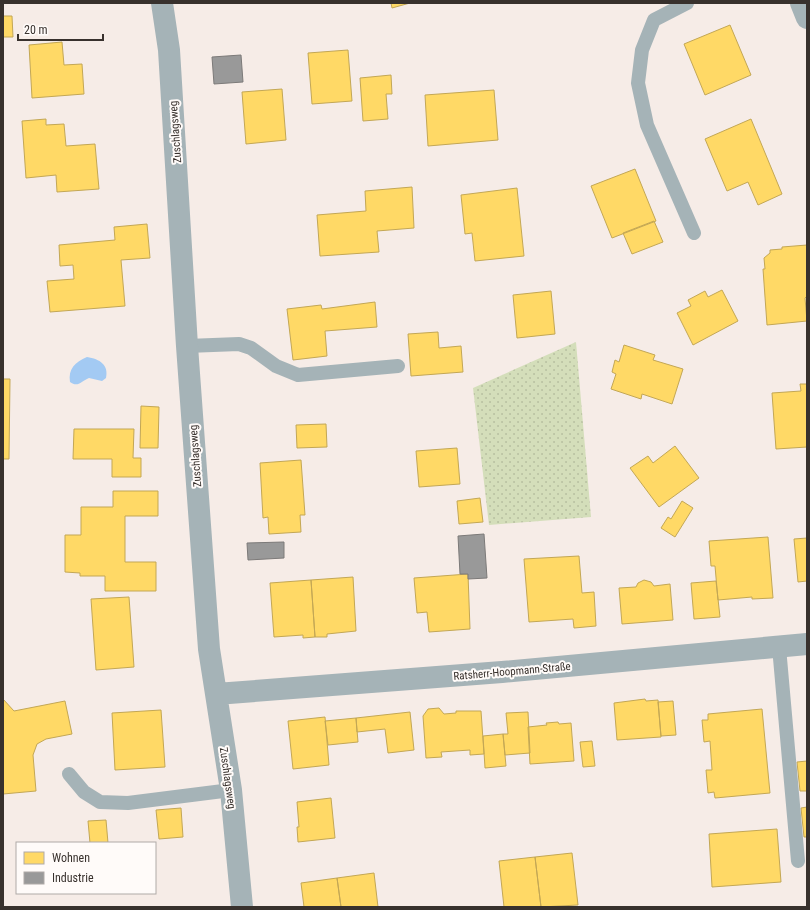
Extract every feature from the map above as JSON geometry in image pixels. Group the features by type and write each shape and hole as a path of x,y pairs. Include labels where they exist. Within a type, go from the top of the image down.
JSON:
{"street":[{"name":"Zuschlagsweg","path":"162,3 169,50 187,346 210,649 231,790 242,907"},
{"path":"801,3 807,18"},
{"name":"Ratsherr-Hoopmann-Straße","path":"216,694 481,674 807,644"}],"lane":[{"path":"687,3 654,20 642,50 638,83 647,125 694,233"},
{"path":"187,346 239,344 251,348 276,366 298,376 398,366"},
{"path":"779,647 798,861"},
{"path":"69,774 84,792 100,802 128,803 231,790"}],"green space":[{"path":"576,342 591,517 489,525 473,388"}],"water":[{"path":"87,357 100,361 105,366 107,373 106,378 102,381 89,378 77,384 73,384 70,382 70,373 73,366"}],"building: Wohnen":[{"path":"391,3 410,3 392,8"},
{"path":"3,16 12,16 13,37 3,37"},
{"path":"730,25 751,75 705,95 684,44"},
{"path":"62,42 64,65 82,64 84,94 32,98 29,45"},
{"path":"348,50 352,101 312,104 308,53"},
{"path":"391,75 392,94 386,94 388,119 363,121 360,78"},
{"path":"282,89 286,140 246,144 242,92"},
{"path":"494,90 498,140 428,146 425,95"},
{"path":"46,119 46,125 64,124 66,146 95,144 99,189 57,192 56,175 26,178 22,121"},
{"path":"751,119 782,194 758,205 748,182 727,191 705,139"},
{"path":"635,169 656,221 612,238 591,186"},
{"path":"412,187 414,228 377,231 379,252 320,256 317,215 366,211 365,191"},
{"path":"517,188 524,256 475,261 472,233 465,234 461,195"},
{"path":"654,221 663,242 632,254 623,233"},
{"path":"147,224 150,258 121,260 125,306 50,312 47,281 74,279 73,265 60,266 59,245 115,240 114,227"},
{"path":"807,245 807,296 805,298 807,321 767,325 763,269 765,269 764,258 770,253 770,250 782,249 782,247"},
{"path":"722,290 738,321 693,345 677,313 691,306 688,300 705,291 708,297"},
{"path":"551,291 555,334 517,338 513,295"},
{"path":"375,302 377,327 325,331 327,356 293,360 287,309 321,305 322,309"},
{"path":"438,332 439,348 461,346 463,372 411,376 408,334"},
{"path":"624,345 655,355 653,360 683,369 672,404 642,394 641,399 611,389 616,374 612,372 615,360 619,362"},
{"path":"3,379 10,379 9,459 3,459"},
{"path":"800,384 807,384 807,447 776,449 772,393 801,391"},
{"path":"141,406 159,407 158,448 140,448"},
{"path":"326,424 327,447 297,448 296,425"},
{"path":"74,429 134,429 133,458 141,458 141,477 112,477 112,459 73,459"},
{"path":"675,446 699,478 659,507 630,468 648,456 653,463"},
{"path":"457,448 460,484 419,487 416,451"},
{"path":"301,460 305,515 300,515 301,532 269,534 268,517 263,518 260,463"},
{"path":"113,491 158,491 158,516 125,516 125,562 156,562 156,591 105,591 105,576 80,576 80,573 65,572 65,535 81,535 81,507 113,507"},
{"path":"480,498 483,522 459,524 457,501"},
{"path":"682,501 693,508 675,537 661,528 668,517 671,519"},
{"path":"768,537 773,598 752,599 752,597 718,600 715,566 711,566 709,541"},
{"path":"807,538 807,581 798,582 794,539"},
{"path":"579,556 582,593 594,592 596,626 574,628 573,619 529,622 524,559"},
{"path":"468,574 470,629 429,632 427,612 417,613 414,578"},
{"path":"353,577 356,631 327,634 327,637 315,637 311,580"},
{"path":"311,580 315,637 303,638 303,635 274,637 270,583"},
{"path":"644,580 651,582 654,586 670,584 673,620 622,624 619,588 636,587 638,583"},
{"path":"716,581 720,617 694,619 691,583"},
{"path":"129,597 134,667 96,670 91,599"},
{"path":"3,699 14,711 65,701 72,734 46,739 37,744 33,755 36,791 3,794"},
{"path":"645,699 646,701 658,700 661,737 617,740 614,703"},
{"path":"673,701 676,735 661,736 658,702"},
{"path":"439,708 444,714 456,713 456,711 481,711 484,754 470,755 470,750 441,752 442,757 426,758 423,716 428,709"},
{"path":"762,709 770,793 715,798 714,792 708,793 706,770 712,770 710,741 704,742 702,720 708,720 708,714"},
{"path":"161,710 165,767 115,770 112,713"},
{"path":"410,712 414,750 388,753 385,729 357,732 356,718"},
{"path":"528,712 530,753 505,755 503,734 508,734 506,713"},
{"path":"325,717 329,765 293,769 288,721"},
{"path":"356,718 358,742 328,745 325,721"},
{"path":"558,722 559,724 571,723 574,761 530,764 528,727"},
{"path":"503,734 506,766 485,768 483,736"},
{"path":"592,741 595,766 583,767 580,742"},
{"path":"807,761 807,791 800,791 797,762"},
{"path":"331,798 335,838 298,842 297,827 299,827 297,802"},
{"path":"807,807 807,837 804,837 801,808"},
{"path":"181,808 183,837 159,839 156,810"},
{"path":"106,820 108,842 90,842 88,821"},
{"path":"777,829 781,882 712,887 709,834"},
{"path":"572,853 578,905 541,907 535,857"},
{"path":"535,857 541,907 504,907 499,861"},
{"path":"374,873 378,907 341,907 337,878"},
{"path":"337,878 341,907 304,907 301,883"}],"building: Industrie":[{"path":"241,55 243,82 214,84 212,57"},
{"path":"484,534 487,578 468,579 468,574 460,574 458,536"},
{"path":"284,542 284,558 248,560 247,543"}]}
